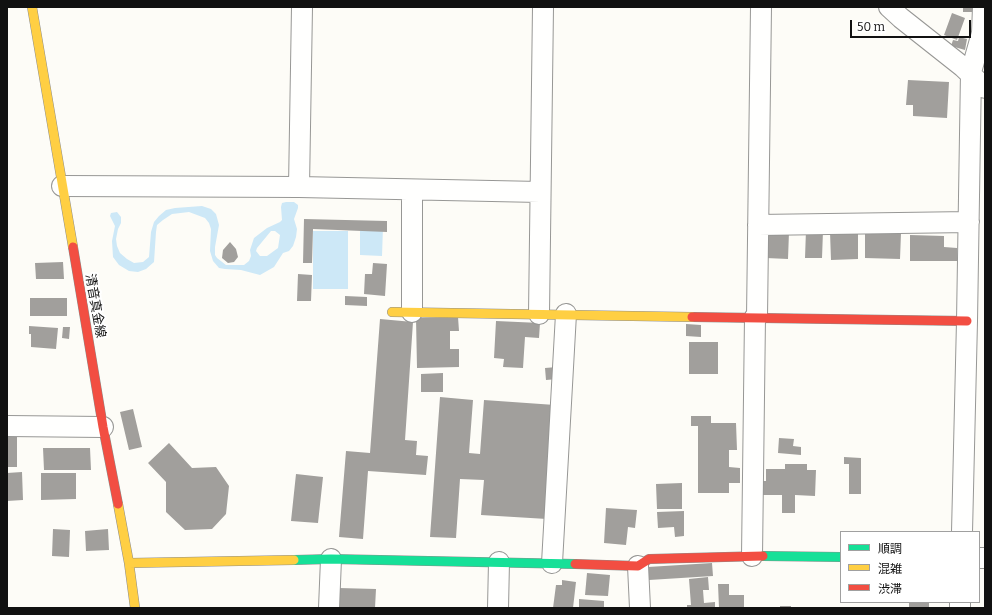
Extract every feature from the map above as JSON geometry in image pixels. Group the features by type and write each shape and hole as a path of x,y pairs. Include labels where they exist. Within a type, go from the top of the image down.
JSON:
{"street":[{"name":"清音真金線","path":"32,7 103,426 130,564 135,608"},
{"path":"299,188 302,7"},
{"path":"538,314 543,7"},
{"path":"752,556 761,7"},
{"path":"889,7 962,67 975,75"},
{"path":"962,531 969,222 975,75 984,33 983,7"},
{"path":"62,186 540,192"},
{"path":"412,190 412,312"},
{"path":"758,225 969,222"},
{"path":"392,312 967,320"},
{"path":"552,563 566,314"},
{"path":"7,426 103,426"},
{"path":"130,564 331,559 638,566 649,559 752,556 840,557"},
{"path":"329,608 331,559"},
{"path":"498,562 498,608"},
{"path":"638,566 640,608"}],"water":[{"path":"294,202 298,205 294,219 297,229 296,237 293,246 289,251 283,253 274,267 260,275 241,270 219,268 213,261 210,251 211,229 209,223 205,218 189,212 172,214 157,225 154,262 146,269 138,272 129,271 119,265 113,257 112,241 115,226 110,216 111,213 117,212 121,217 121,223 116,239 120,253 134,263 143,262 149,257 151,232 154,222 166,210 202,206 211,209 216,214 219,225 215,247 215,255 217,258 226,265 244,265 249,261 251,256 250,250 254,238 267,228 282,220 282,203","holes":["271,231 275,231 280,235 278,248 267,256 260,256 256,251 257,248"]},
{"path":"360,227 383,227 382,256 360,255"},
{"path":"313,231 348,231 348,289 313,289"}],"building":[{"path":"963,7 974,7 974,12 963,12"},
{"path":"952,13 965,18 957,40 944,35"},
{"path":"959,37 967,39 965,50 951,46 953,40 958,41"},
{"path":"908,80 949,82 947,118 913,116 913,105 906,105"},
{"path":"304,219 387,221 387,232 313,229 312,263 303,263"},
{"path":"806,230 823,231 822,258 805,258"},
{"path":"858,231 858,259 831,260 830,232"},
{"path":"767,232 789,232 788,259 766,258"},
{"path":"865,232 901,233 900,259 865,258"},
{"path":"910,235 944,236 944,247 957,248 957,261 910,261"},
{"path":"230,242 236,249 238,257 234,262 228,263 222,258 223,250"},
{"path":"63,262 64,279 36,279 35,263"},
{"path":"373,263 387,264 385,296 364,294 365,274 372,274"},
{"path":"298,274 312,275 311,301 297,301"},
{"path":"345,296 367,297 367,306 345,305"},
{"path":"30,298 67,298 67,316 30,316"},
{"path":"458,317 459,331 450,331 450,349 459,349 459,367 417,368 416,318"},
{"path":"380,319 413,322 405,440 417,441 416,455 428,456 426,475 368,471 363,539 339,537 346,451 370,453"},
{"path":"496,321 540,323 539,338 525,337 523,368 503,367 504,359 494,358"},
{"path":"686,324 701,325 701,337 686,336"},
{"path":"29,326 58,328 56,349 31,347 31,334 29,334"},
{"path":"63,327 70,327 69,339 62,338"},
{"path":"689,342 718,342 718,374 689,374"},
{"path":"557,367 558,379 546,380 545,368"},
{"path":"443,373 443,392 421,392 421,374"},
{"path":"440,397 473,400 469,453 480,454 484,400 555,405 547,519 481,515 484,480 460,479 456,538 430,537"},
{"path":"133,409 142,447 129,450 120,412"},
{"path":"691,416 711,416 711,423 736,423 737,450 729,450 729,467 740,468 740,483 729,483 729,493 698,493 698,426 691,426"},
{"path":"7,434 17,434 17,467 7,467"},
{"path":"779,438 794,439 793,446 801,447 801,455 778,453"},
{"path":"169,443 192,468 216,467 229,486 226,514 212,529 185,530 166,512 166,482 148,463"},
{"path":"43,448 90,448 91,470 44,470"},
{"path":"844,457 861,458 861,494 849,494 849,464 844,464"},
{"path":"785,464 807,464 807,470 816,470 815,496 795,495 795,513 782,513 782,495 758,495 758,481 766,481 766,469 785,469"},
{"path":"22,472 23,500 7,501 7,473"},
{"path":"41,473 76,473 76,499 41,500"},
{"path":"296,474 323,477 318,523 291,521"},
{"path":"682,483 682,509 657,509 656,484"},
{"path":"606,508 637,510 635,528 628,527 626,545 604,543"},
{"path":"684,511 684,536 675,537 674,527 658,528 657,512"},
{"path":"53,529 70,530 69,557 52,556"},
{"path":"108,529 109,550 86,551 85,531"},
{"path":"712,563 713,576 649,580 648,567"},
{"path":"587,573 610,575 608,596 585,595"},
{"path":"708,577 709,590 703,590 704,603 715,602 715,608 687,608 687,605 691,605 689,579"},
{"path":"562,580 576,582 573,608 553,608 556,585 562,585"},
{"path":"718,584 729,584 729,595 744,595 744,608 719,608"},
{"path":"339,588 376,589 375,608 339,608"},
{"path":"579,599 604,601 604,608 579,608"},
{"path":"909,603 929,603 929,608 909,608"},
{"path":"780,606 791,606 791,608 780,608"}],"traffic: fast":[{"path":"763,556 840,557"},
{"path":"294,560 331,559 575,564"}],"traffic: slow":[{"path":"32,7 73,247"},
{"path":"392,312 692,317"},
{"path":"118,504 129,563 135,608"},
{"path":"129,563 294,560"}],"traffic: jam":[{"path":"73,247 103,427 118,504"},
{"path":"692,317 967,321"},
{"path":"575,564 638,566 649,559 763,556"}]}
